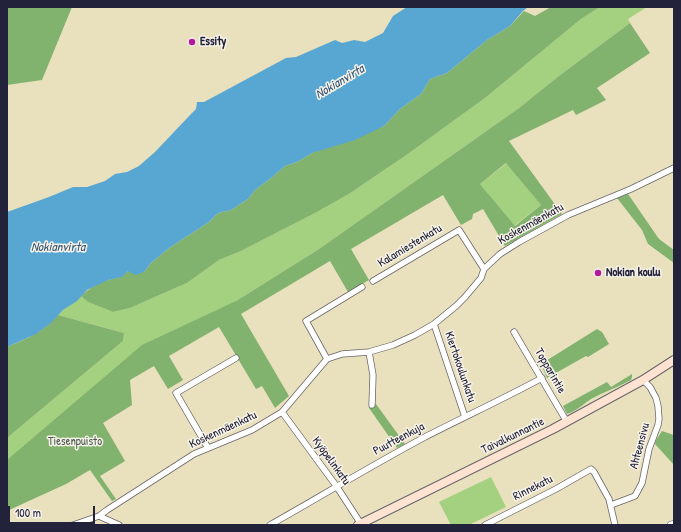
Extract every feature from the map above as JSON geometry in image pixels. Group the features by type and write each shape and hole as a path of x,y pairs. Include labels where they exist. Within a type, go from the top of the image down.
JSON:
{"main road":[{"name":"Taivalkunnantie","path":"359,524 567,422 643,380 674,360"}],"street":[{"name":"Koskenmäenkatu","path":"73,525 99,516 194,454 252,430 282,412 327,359 342,354 369,352 392,345 415,335 434,324 465,297 480,278 484,269 506,250 568,215 631,189 674,168"},
{"name":"Kalamiestenkatu","path":"373,281 459,230 484,269"},
{"path":"327,359 306,321 362,287"},
{"name":"Kiertokoulunkatu","path":"434,324 466,417"},
{"name":"Topparintie","path":"514,332 567,422"},
{"path":"369,352 373,375 372,405"},
{"path":"208,448 176,393 236,358"},
{"name":"Puutteenkuja","path":"270,525 390,456 542,378"},
{"name":"Ahteensivu","path":"611,505 634,496 642,483 649,449 658,425 658,406 656,398 650,387 643,380"},
{"name":"Kyöpelinkatu","path":"282,412 337,487 359,524"},
{"name":"Rinnekatu","path":"485,525 556,489 591,469 607,494 611,505"},
{"path":"611,505 615,525"},
{"path":"99,516 119,525"}],"green space":[{"path":"7,7 72,7 42,80 7,85"},
{"path":"551,7 600,7 581,19 485,98 405,156 349,194 241,251 219,260 187,283 130,308 113,312 88,302 81,296 97,285 108,280 121,277 128,271 144,272 151,263 169,248 209,222 218,213 231,210 248,199 255,190 285,166 297,162 312,153 384,126 400,109 421,94 430,79 447,73 487,40 510,26 524,11 535,16"},
{"path":"600,7 647,7 628,19 630,23 560,75 519,108 319,249 236,301 7,460 7,438 123,341 124,333 58,315 81,296 88,302 113,312 130,308 187,283 219,260 241,251 317,212 349,194 405,156 485,98 581,19"},
{"name":"Tiesenpuisto","path":"630,23 650,53 597,88 606,100 576,115 573,110 509,141 562,214 505,246 483,209 473,214 472,219 461,225 443,195 351,249 369,280 348,292 330,261 241,314 289,396 275,408 262,386 256,389 219,327 169,356 183,380 168,389 154,366 130,380 132,405 103,423 125,461 100,476 116,499 112,501 90,470 66,484 7,511 7,460 142,345 236,301 319,249 519,108 560,75","holes":["506,163 541,205 515,226 480,184"]},
{"path":"507,163 541,205 514,226 480,184"},
{"path":"628,194 659,239 674,250 674,263 648,244 642,230 617,198"},
{"path":"58,315 124,333 123,341 7,438 7,347 40,331"},
{"path":"597,329 602,332 609,344 588,357 586,356 547,378 541,364"},
{"path":"632,374 631,380 591,399 571,413 567,414 563,406 607,382 611,387"},
{"path":"376,404 405,444 397,448 369,408"},
{"path":"662,431 674,435 674,465 655,444"},
{"path":"491,477 506,507 469,525 451,525 439,502"}],"water":[{"name":"Nokianvirta","path":"407,7 528,7 510,26 487,40 447,73 430,79 421,94 400,109 384,126 355,140 312,153 297,162 285,166 255,190 248,199 231,210 218,213 209,222 169,248 151,263 144,272 135,275 128,271 122,277 108,280 87,290 77,301 63,310 51,323 36,334 7,347 7,212 73,187 87,187 105,181 115,174 127,172 139,166 155,152 196,109 197,102 204,102 286,58 296,57 335,40 342,43 354,40 365,42 383,33 393,16"}],"place":[{"name":"Essity","path":"192,42"},
{"name":"Nokian koulu","path":"598,273"}]}
